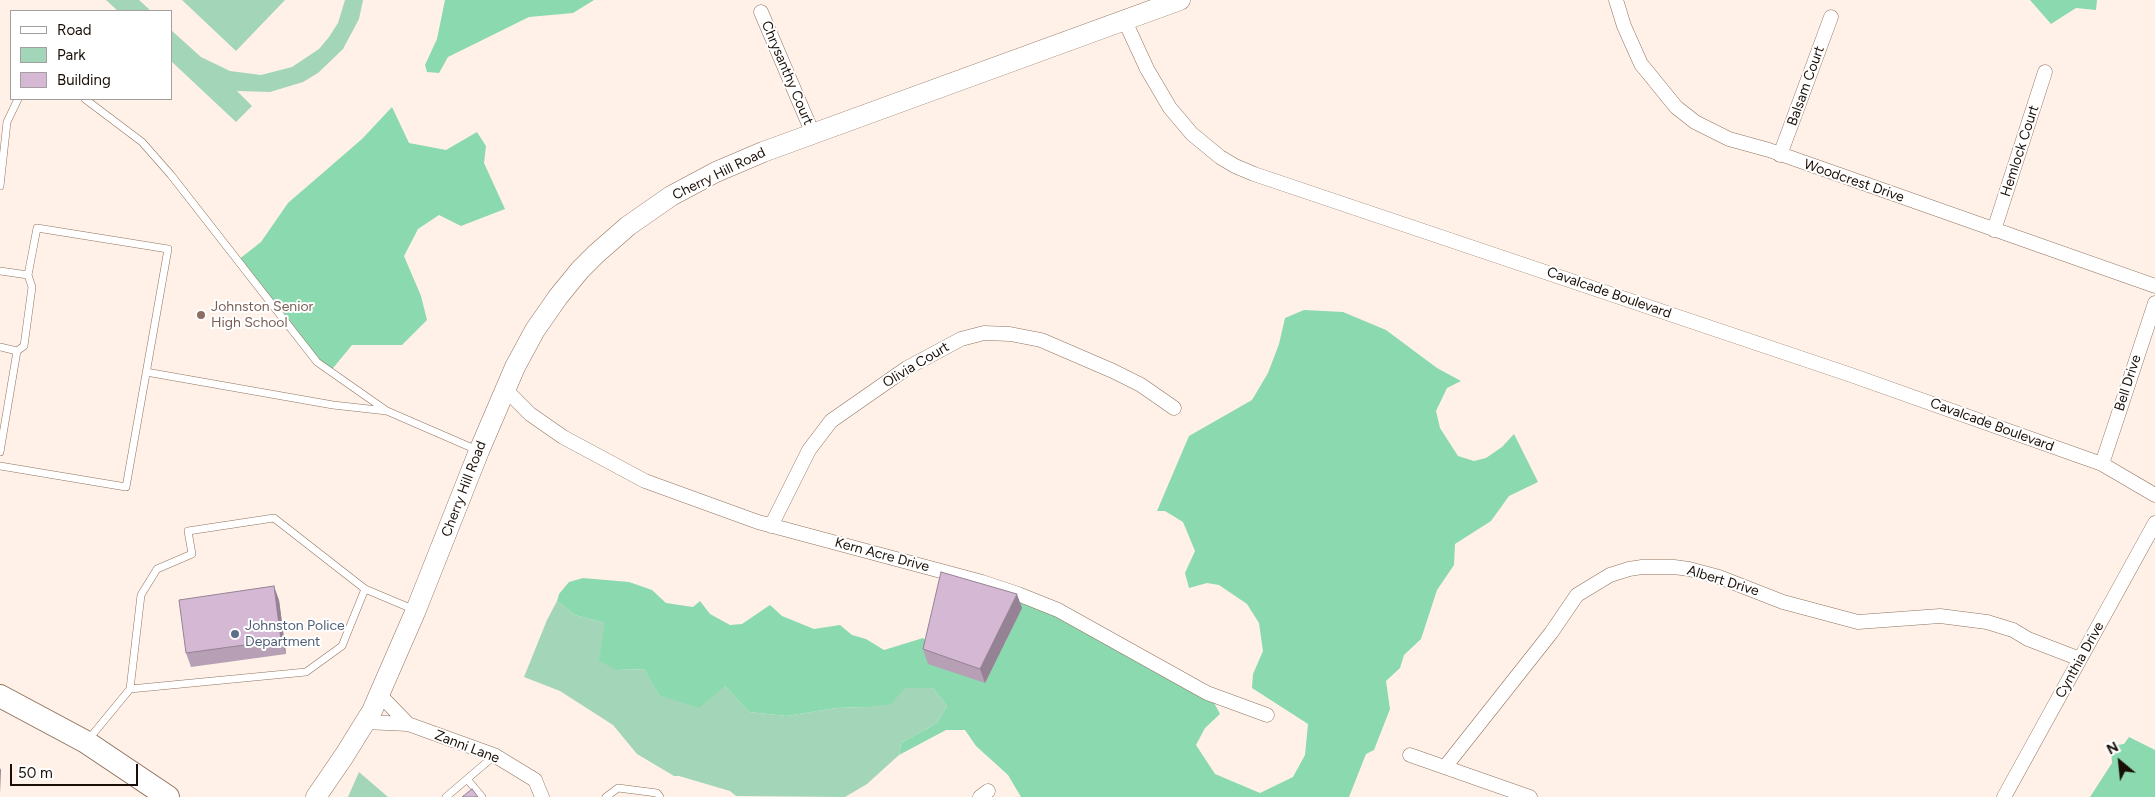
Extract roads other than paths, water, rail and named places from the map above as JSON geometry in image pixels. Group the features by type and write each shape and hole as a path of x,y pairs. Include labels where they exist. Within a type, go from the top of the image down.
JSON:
{"main road":[{"name":"Cherry Hill Road","path":"316,797 365,722 379,694 416,610 504,388 535,330 580,270 628,226 693,183 763,152 1180,0"},
{"path":"0,696 86,742 168,797"}],"street":[{"name":"Woodcrest Drive","path":"1616,0 1627,34 1641,64 1676,107 1695,122 1729,139 1780,155 2155,286"},
{"name":"Chrysanthy Court","path":"761,12 813,134"},
{"name":"Balsam Court","path":"1780,155 1831,17"},
{"name":"Cavalcade Boulevard","path":"1124,20 1147,69 1170,108 1199,140 1235,166 1851,375 2102,464 2155,495"},
{"name":"Hemlock Court","path":"1994,230 2045,72"},
{"name":"Bell Drive","path":"2102,464 2155,303"},
{"name":"Olivia Court","path":"771,526 810,450 831,422 907,368 961,339 984,333 1010,334 1041,340 1113,370 1141,385 1174,408"},
{"name":"Kern Acre Drive","path":"504,388 530,414 563,437 645,481 771,526 982,582 1018,594 1058,610 1208,692 1267,715"},
{"name":"Cynthia Drive","path":"2004,797 2155,523"},
{"name":"Albert Drive","path":"1445,766 1551,633 1577,595 1610,575 1629,569 1658,567 1690,569 1719,577 1783,602 1858,622 1940,616 1987,622 2013,630 2028,639 2080,659"},
{"name":"Zanni Lane","path":"379,694 408,724"},
{"name":"Zanni Lane","path":"365,722 408,724 494,755 535,780 542,797"},
{"path":"1410,755 1530,797"}],"lane":[{"path":"0,186 7,122 18,100"},
{"path":"86,100 142,142 171,175 316,362 387,411 479,451"},
{"path":"0,452 2,423 17,351 24,346 32,287 28,275 37,228 168,249 126,487 0,466"},
{"path":"0,270 28,275"},
{"path":"0,347 17,351"},
{"path":"146,372 333,405 387,411"},
{"path":"86,742 130,689 141,595 157,568 192,554 188,531 274,518 365,589 416,610"},
{"path":"130,689 306,672 342,646 365,589"},
{"path":"446,797 494,755"},
{"path":"466,779 482,797"},
{"path":"606,797 618,788 657,793 660,797"}],"place":[{"name":"Johnston Senior High School","path":"201,315"},
{"name":"Johnston Police Department","path":"235,634"}]}
